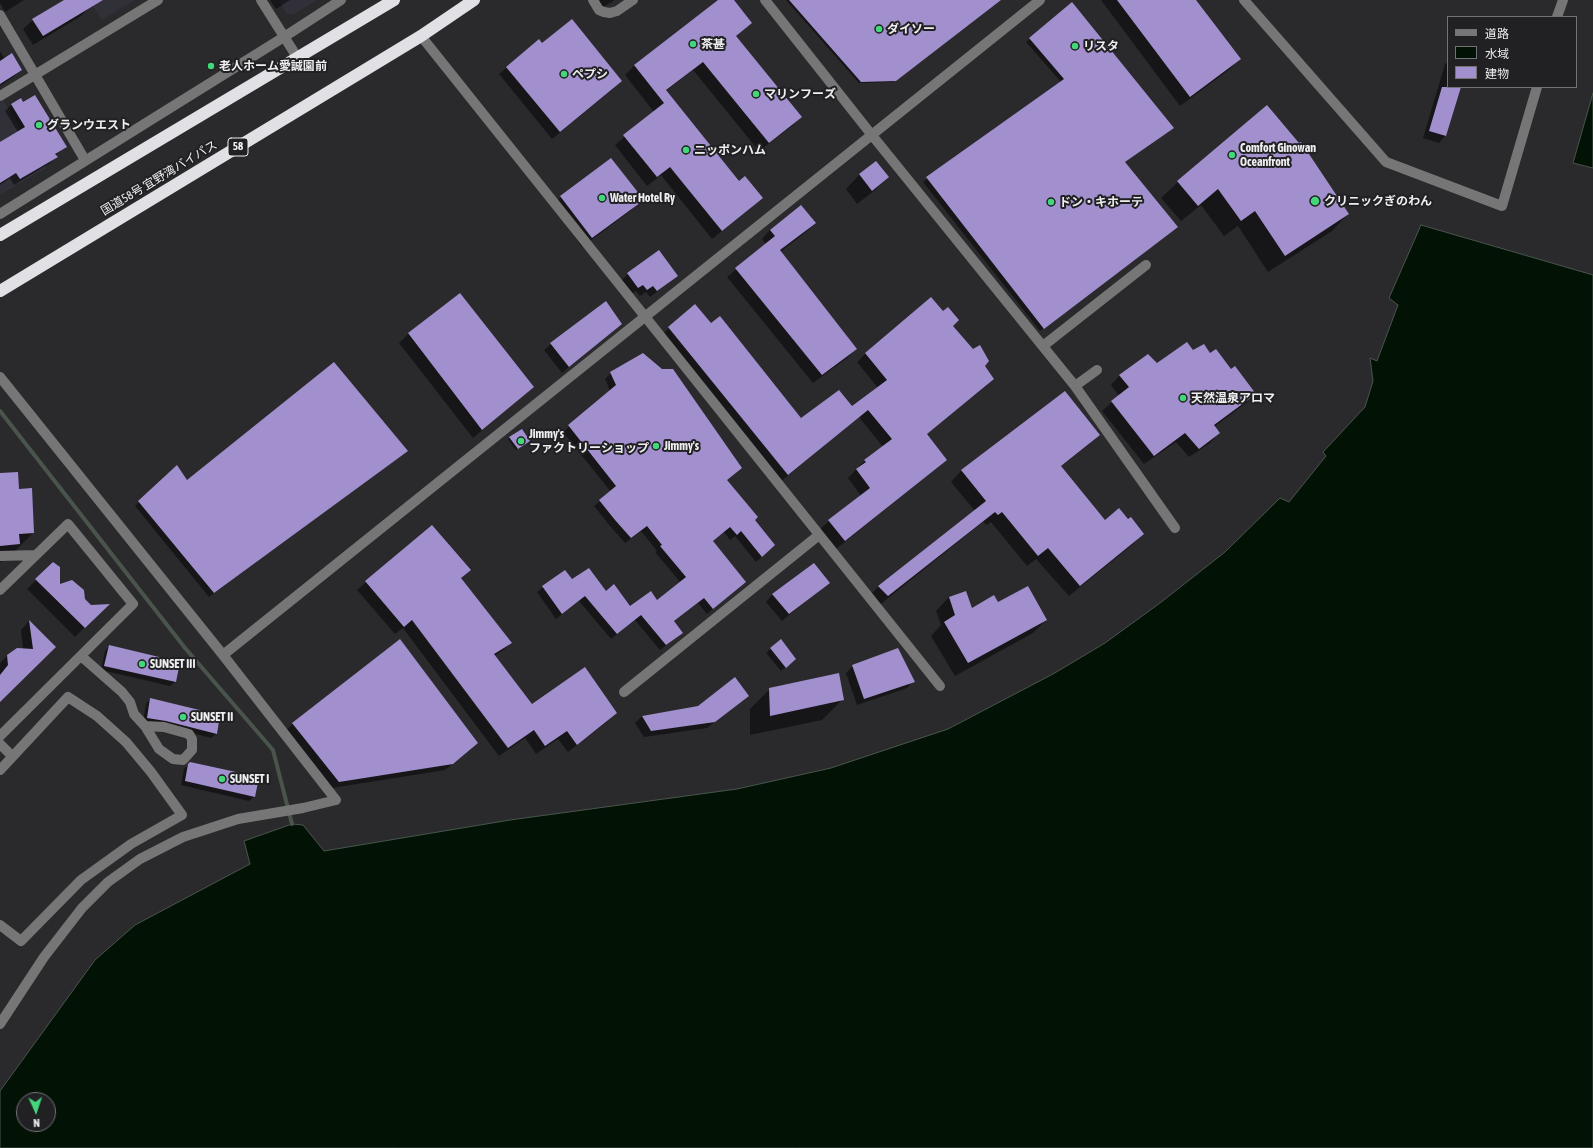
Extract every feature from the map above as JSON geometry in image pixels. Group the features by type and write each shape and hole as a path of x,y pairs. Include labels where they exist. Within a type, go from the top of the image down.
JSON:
{"highway":[{"path":"0,235 394,0"},
{"name":"国道58号 宜野湾バイパス","path":"0,291 421,36 474,0"}],"street":[{"path":"0,96 158,0"},
{"path":"261,0 297,57"},
{"path":"0,214 341,0"},
{"path":"593,0 599,10 610,13 617,11 633,0"},
{"path":"765,0 871,134 1075,386 1175,528"},
{"path":"223,655 1040,0"},
{"path":"1244,0 1386,162 1502,206 1537,88"},
{"path":"1558,16 1562,0"},
{"path":"0,15 86,160"},
{"path":"421,36 940,686"},
{"path":"1043,346 1146,265"},
{"path":"1075,386 1097,370"},
{"path":"0,377 223,655 336,800 303,808 238,819 183,837 140,859 108,882 82,908 44,957 0,1024"},
{"path":"0,590 68,524 133,604 0,736"},
{"path":"624,692 819,535"},
{"path":"0,556 36,556"},
{"path":"81,656 122,692 130,702 134,714 145,726 160,748 173,759 183,760 192,750 192,739 189,734 164,727 145,726"},
{"path":"0,770 68,697 97,716 126,742 151,772 182,815 131,844 81,880 21,941 0,925"},
{"path":"0,744 12,756"}],"shaded area":[{"path":"89,0 135,0 102,20"},
{"path":"278,0 317,0 293,15 287,14"},
{"path":"3,100 46,168 0,195 0,102"}],"water":[{"path":"1593,93 1593,168 1573,163"},
{"path":"1421,225 1593,275 1593,1148 0,1148 0,1091 95,960 135,925 250,864 244,841 292,824 303,825 324,851 510,820 737,789 831,768 948,729 1053,674 1105,643 1160,603 1225,552 1280,498 1289,502 1326,456 1323,452 1365,407 1373,381 1370,358 1377,361 1398,305 1389,298"}],"building":[{"path":"64,0 103,0 43,36 32,19"},
{"path":"718,0 734,0 752,23 736,36 802,117 769,143 703,62 666,90 739,181 745,176 763,198 722,231 670,167 657,177 623,135 664,103 634,65"},
{"path":"789,0 1001,0 896,81 861,82"},
{"path":"1117,0 1196,0 1241,59 1190,97"},
{"name":"ドン・キホーテ","path":"1072,2 1174,128 1125,162 1178,227 1044,329 926,177 1064,79 1029,38"},
{"name":"ペプシ","path":"572,19 622,81 560,132 506,67 539,39 542,43"},
{"path":"12,53 22,70 0,84 0,61"},
{"path":"1442,87 1461,88 1446,136 1429,131"},
{"path":"35,95 67,147 55,154 58,157 20,179 16,173 0,183 0,142 25,127 11,104 21,98 23,102"},
{"path":"1267,105 1299,143 1301,142 1349,214 1285,256 1255,211 1241,221 1218,189 1198,206 1177,181"},
{"name":"Water Hotel Ry","path":"611,158 644,200 592,238 560,196"},
{"path":"876,161 889,177 872,191 859,174"},
{"path":"801,205 816,223 780,250 857,349 822,375 735,268 775,236 770,230"},
{"path":"659,250 678,276 657,291 653,286 647,290 643,285 638,288 627,273"},
{"path":"460,293 534,387 482,430 408,333"},
{"path":"931,297 943,311 948,307 959,320 953,326 973,349 980,345 989,361 985,366 994,379 927,434 947,460 845,541 828,520 870,488 856,469 866,462 864,460 892,439 868,410 788,475 668,327 695,304 711,323 720,316 801,418 839,390 852,406 887,380 865,353"},
{"path":"606,301 622,324 569,367 550,343"},
{"name":"天然温泉アロマ","path":"1187,342 1193,350 1204,344 1210,353 1216,349 1231,369 1235,366 1256,394 1214,425 1220,433 1199,449 1185,433 1154,456 1111,401 1129,387 1119,375 1148,354 1157,363"},
{"path":"643,353 662,369 673,369 742,468 727,480 758,517 755,520 775,545 762,557 741,531 737,535 730,527 713,541 746,582 713,609 704,598 674,621 683,633 666,645 641,615 617,634 585,596 562,614 542,586 565,570 572,579 589,568 606,591 614,584 630,606 651,591 657,600 686,577 660,546 662,545 647,526 631,538 599,500 616,486 568,425 616,385 610,372"},
{"path":"334,362 408,451 214,593 138,501 177,465 187,480"},
{"path":"1065,391 1100,435 1061,466 1105,520 1119,508 1128,519 1131,517 1144,534 1080,586 1048,548 1038,556 1002,512 998,515 995,512 888,596 878,586 986,501 961,470"},
{"path":"522,429 530,441 518,449 509,437"},
{"path":"18,472 19,489 32,488 34,533 19,534 20,544 0,546 0,473"},
{"path":"432,525 471,570 461,578 512,643 494,654 532,704 585,667 617,713 577,745 567,731 545,746 534,730 508,748 412,620 404,627 365,581"},
{"path":"53,562 60,567 60,584 72,580 84,590 85,599 91,605 110,604 85,628 35,579"},
{"path":"814,563 830,583 789,614 772,594"},
{"path":"1028,586 1047,620 968,663 944,622 955,615 949,597 966,591 972,608 994,595 998,602"},
{"path":"29,620 56,647 0,702 0,675 8,665 7,655 17,648 33,649"},
{"path":"400,639 478,743 453,764 339,782 292,723"},
{"path":"781,639 796,659 786,668 770,648"},
{"name":"SUNSET III","path":"109,645 180,662 176,682 104,666"},
{"path":"898,648 915,682 864,699 852,665"},
{"path":"839,673 844,700 770,716 769,688"},
{"path":"735,677 749,696 715,722 651,731 642,716 698,706"},
{"name":"SUNSET II","path":"150,698 220,715 217,734 166,721 147,718"},
{"name":"SUNSET I","path":"190,762 259,777 255,797 185,781 188,764"}],"waterway":[{"path":"0,411 185,648 273,750 292,824"}],"place":[{"name":"ダイソー","path":"879,29"},
{"name":"茶甚","path":"693,44"},
{"name":"リスタ","path":"1075,46"},
{"name":"老人ホーム愛誠園前","path":"211,66"},
{"name":"ペプシ","path":"564,74"},
{"name":"マリンフーズ","path":"756,94"},
{"name":"グランウエスト","path":"39,125"},
{"name":"ニッポンハム","path":"686,150"},
{"name":"Comfort Ginowan Oceanfront","path":"1232,155"},
{"name":"Water Hotel Ry","path":"602,198"},
{"name":"クリニックぎのわん","path":"1315,201"},
{"name":"ドン・キホーテ","path":"1051,202"},
{"name":"天然温泉アロマ","path":"1183,398"},
{"name":"Jimmy's ファクトリーショップ","path":"521,441"},
{"name":"Jimmy's","path":"656,446"},
{"name":"SUNSET III","path":"142,664"},
{"name":"SUNSET II","path":"183,717"},
{"name":"SUNSET I","path":"222,779"}]}
